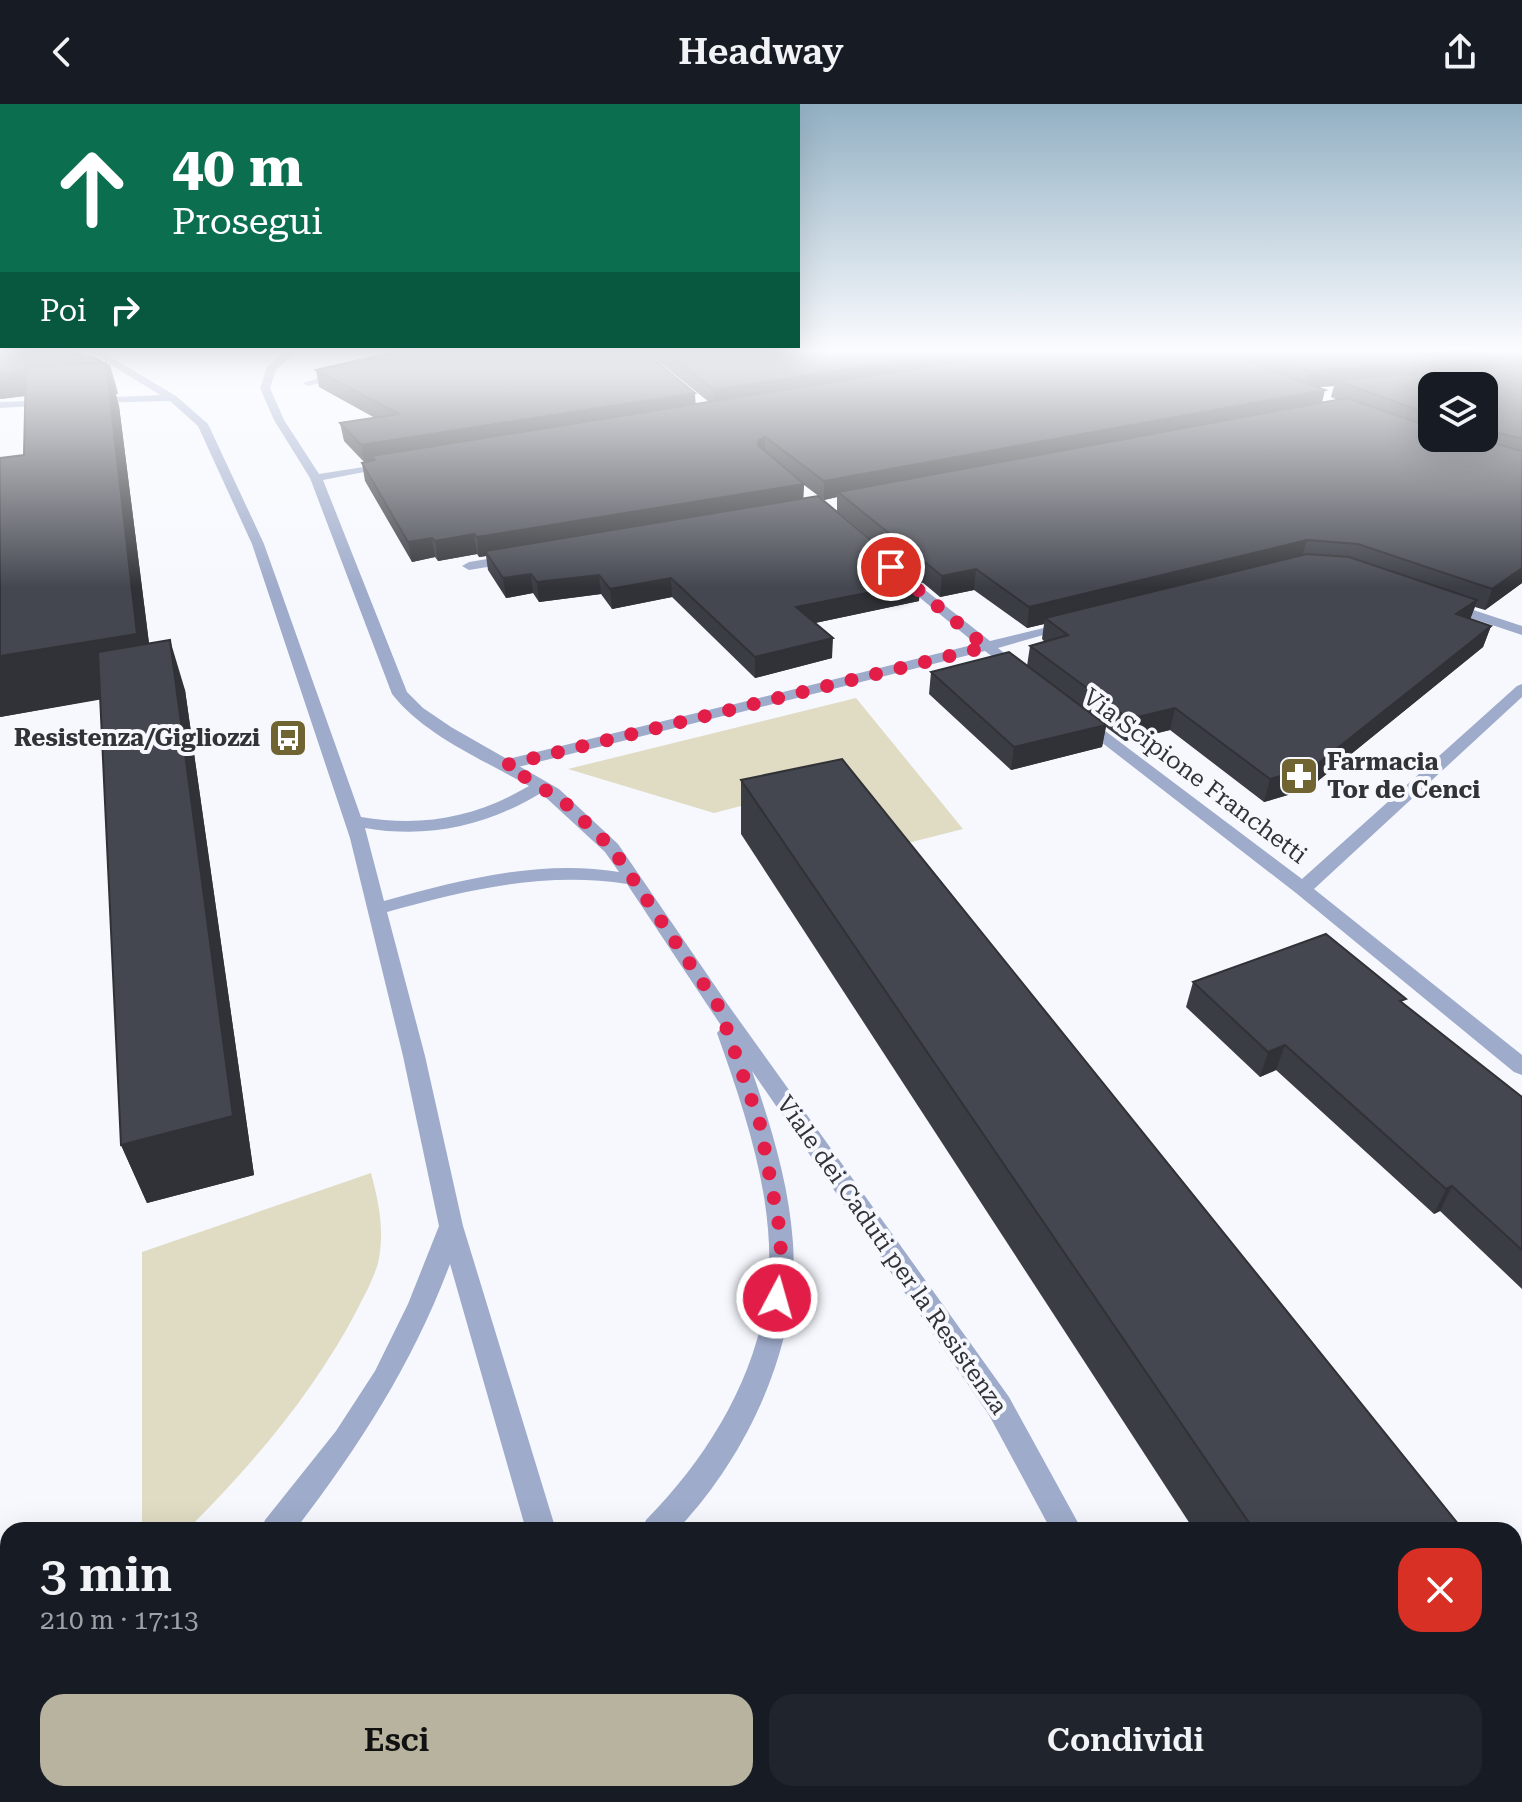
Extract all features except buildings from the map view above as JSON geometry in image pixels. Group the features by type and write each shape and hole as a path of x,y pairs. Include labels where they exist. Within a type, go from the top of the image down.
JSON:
{"street":[{"path":"206,429 258,544 353,821 414,1056 451,1226 539,1522"},
{"name":"Viale dei Caduti per la Resistenza","path":"285,429 316,478 400,694 426,717 542,786 600,835 635,880 719,1007 999,1406 1063,1522"},
{"path":"316,478 408,463"},
{"path":"469,566 530,556"},
{"path":"891,567 1035,685"},
{"path":"1437,602 1522,631"},
{"path":"506,765 1078,623"},
{"path":"1303,889 1522,689"},
{"name":"Via Scipione Franchetti","path":"1072,713 1303,889 1522,1067"},
{"path":"353,821 402,827 460,825 497,812 542,786"},
{"path":"376,909 453,888 541,874 593,873 635,880"},
{"path":"665,1522 696,1491 738,1426 763,1364 780,1280 780,1231 760,1124 719,1007"},
{"path":"282,1522 355,1427 387,1375 415,1320 451,1226"}],"shaded area":[{"path":"856,698 963,829 888,848 825,784 714,813 568,769"},
{"path":"371,1173 381,1240 378,1263 358,1308 323,1368 282,1425 195,1522 142,1522 142,1252"}],"place":[{"name":"Resistenza/Gigliozzi","path":"288,738"},
{"name":"Farmacia Tor de Cenci","path":"1299,776"}],"route":[{"path":"777,1298 780,1231 760,1124 719,1007 612,848 564,802 506,765 986,647 891,567"}]}
